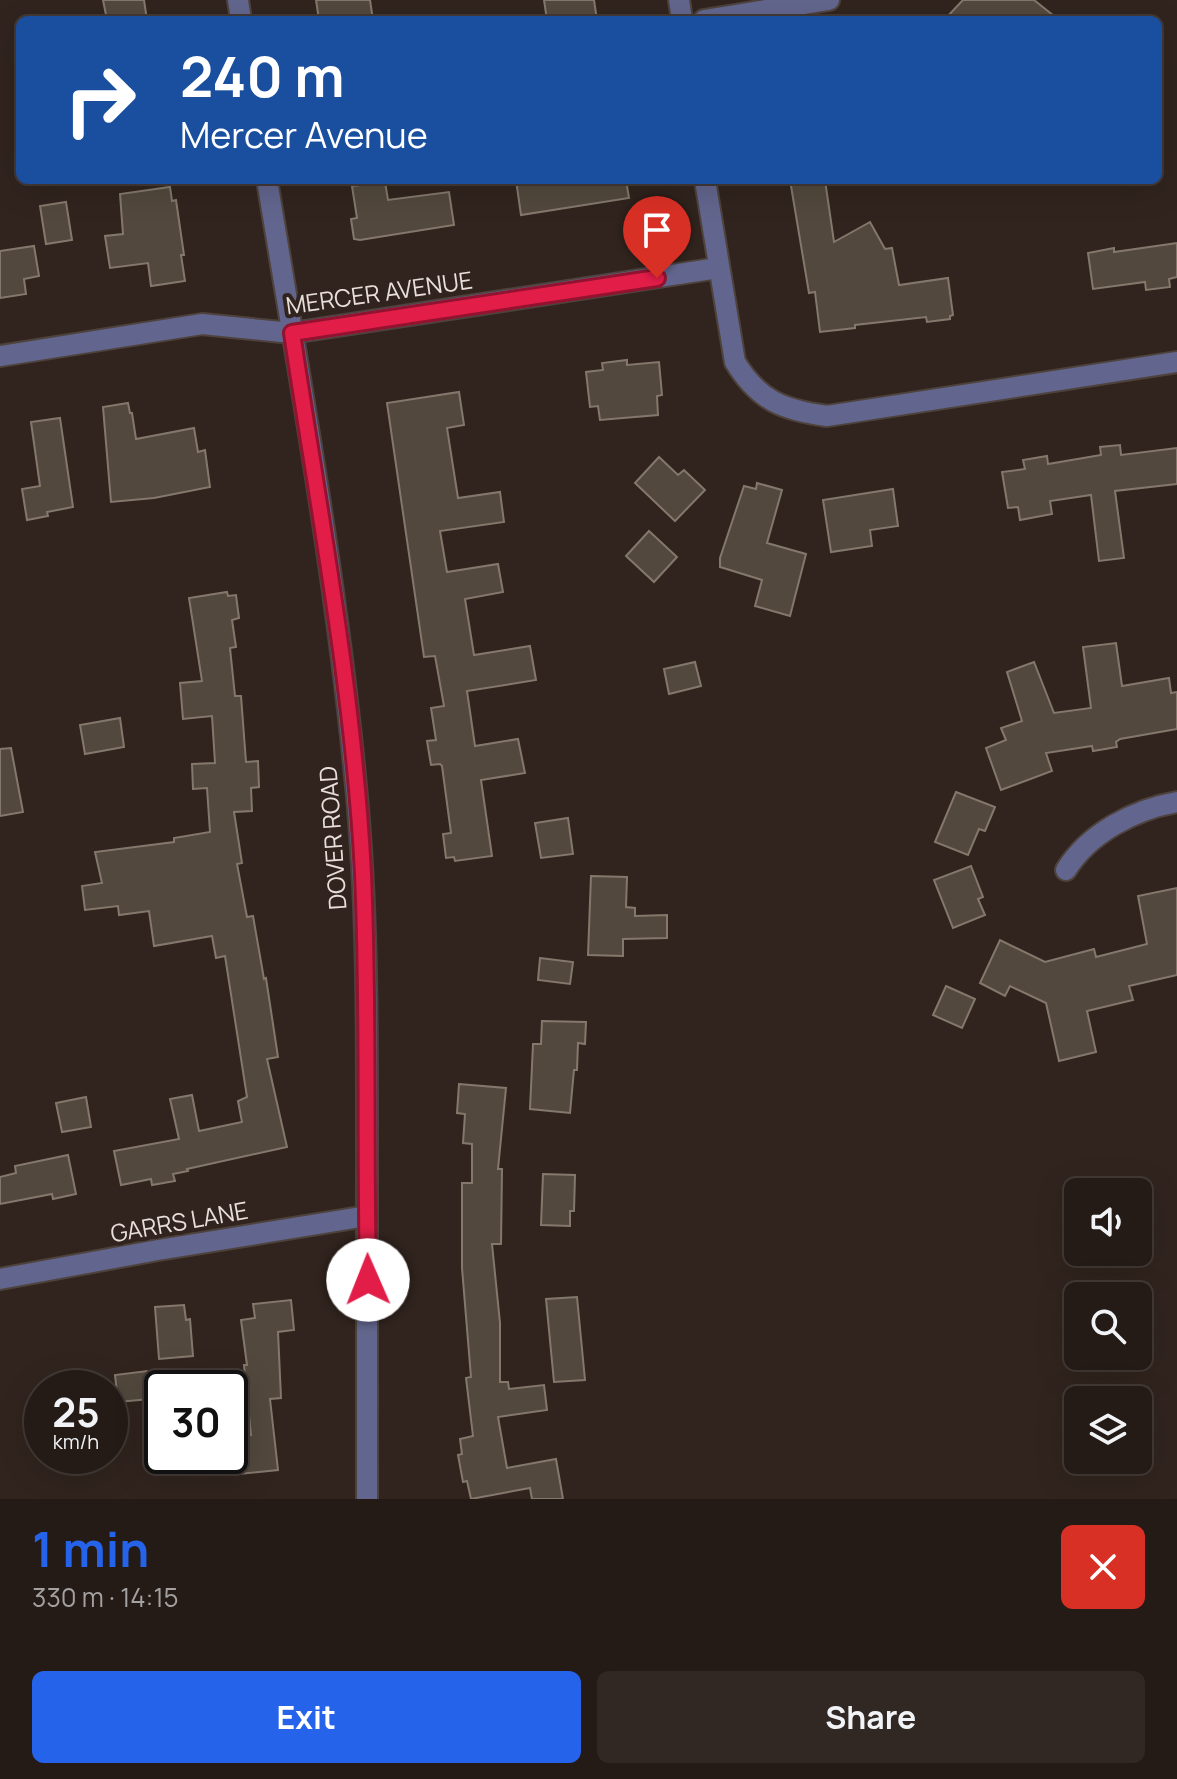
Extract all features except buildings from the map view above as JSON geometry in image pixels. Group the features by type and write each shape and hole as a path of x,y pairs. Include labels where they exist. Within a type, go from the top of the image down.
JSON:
{"street":[{"path":"729,16 829,0"},
{"name":"DOVER ROAD","path":"268,184 334,610 356,785 363,873 369,1312 367,1499"},
{"path":"706,184 735,362 746,380 778,405 797,412 827,416 1177,362"},
{"name":"MERCER AVENUE","path":"0,356 202,324 292,333 718,268"},
{"path":"1066,870 1074,857 1108,829 1139,811 1177,802"},
{"name":"GARRS LANE","path":"0,1279 367,1216"}],"route":[{"path":"368,1280 366,976 356,785 334,610 292,333 657,278"}]}
